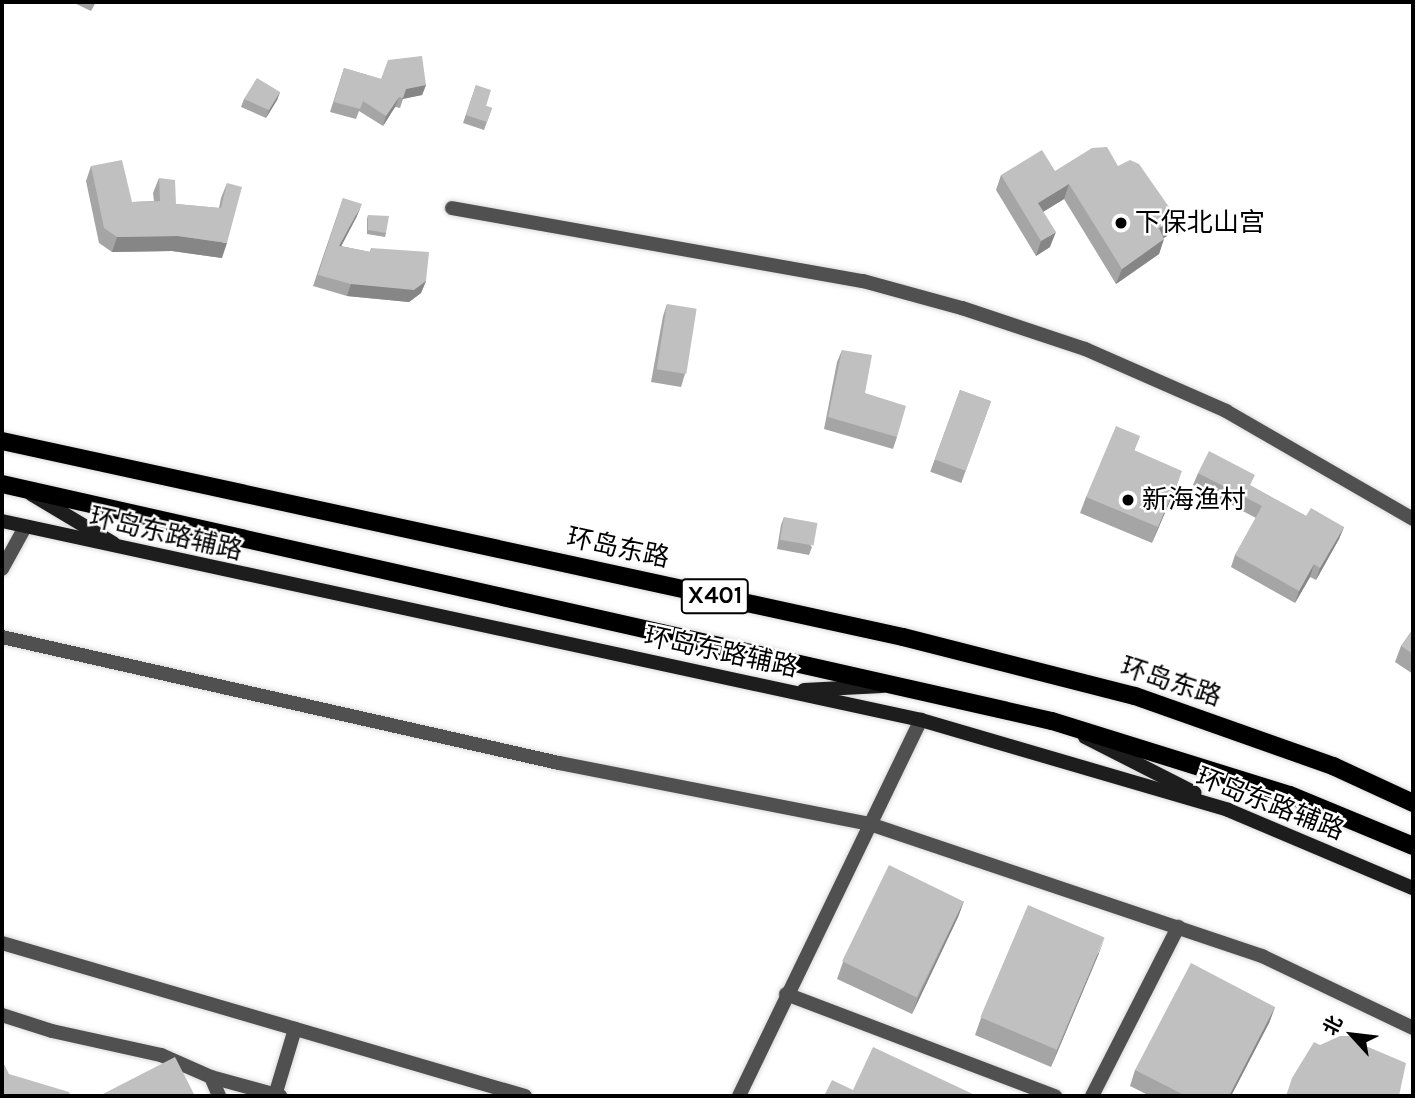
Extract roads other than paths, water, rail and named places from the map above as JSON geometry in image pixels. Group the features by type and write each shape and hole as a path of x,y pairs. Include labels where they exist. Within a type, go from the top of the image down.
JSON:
{"main road":[{"name":"环岛东路","path":"2,441 903,637 1110,689 1333,765 1413,803"},
{"name":"X401","path":"2,484 30,493 1052,721 1290,795 1413,846"}],"street":[{"path":"452,208 863,281 962,308 1085,349 1226,411 1413,519"},
{"path":"30,493 121,548"},
{"name":"环岛东路辅路","path":"2,521 24,529 921,720 1228,810 1413,888"},
{"path":"2,569 24,529"},
{"path":"2,637 559,763 870,824 1262,956 1413,1028"},
{"path":"786,691 899,686"},
{"path":"738,1096 921,720"},
{"path":"1052,721 1228,810"},
{"path":"1093,1096 1178,927"},
{"path":"2,943 295,1029 494,1092 525,1096"},
{"path":"786,994 1055,1096"},
{"path":"2,1014 52,1031 161,1055 211,1077 278,1094 295,1029"},
{"path":"211,1077 219,1096"}],"place":[{"name":"下保北山宫","path":"1121,223"},
{"name":"新海渔村","path":"1128,500"}]}
